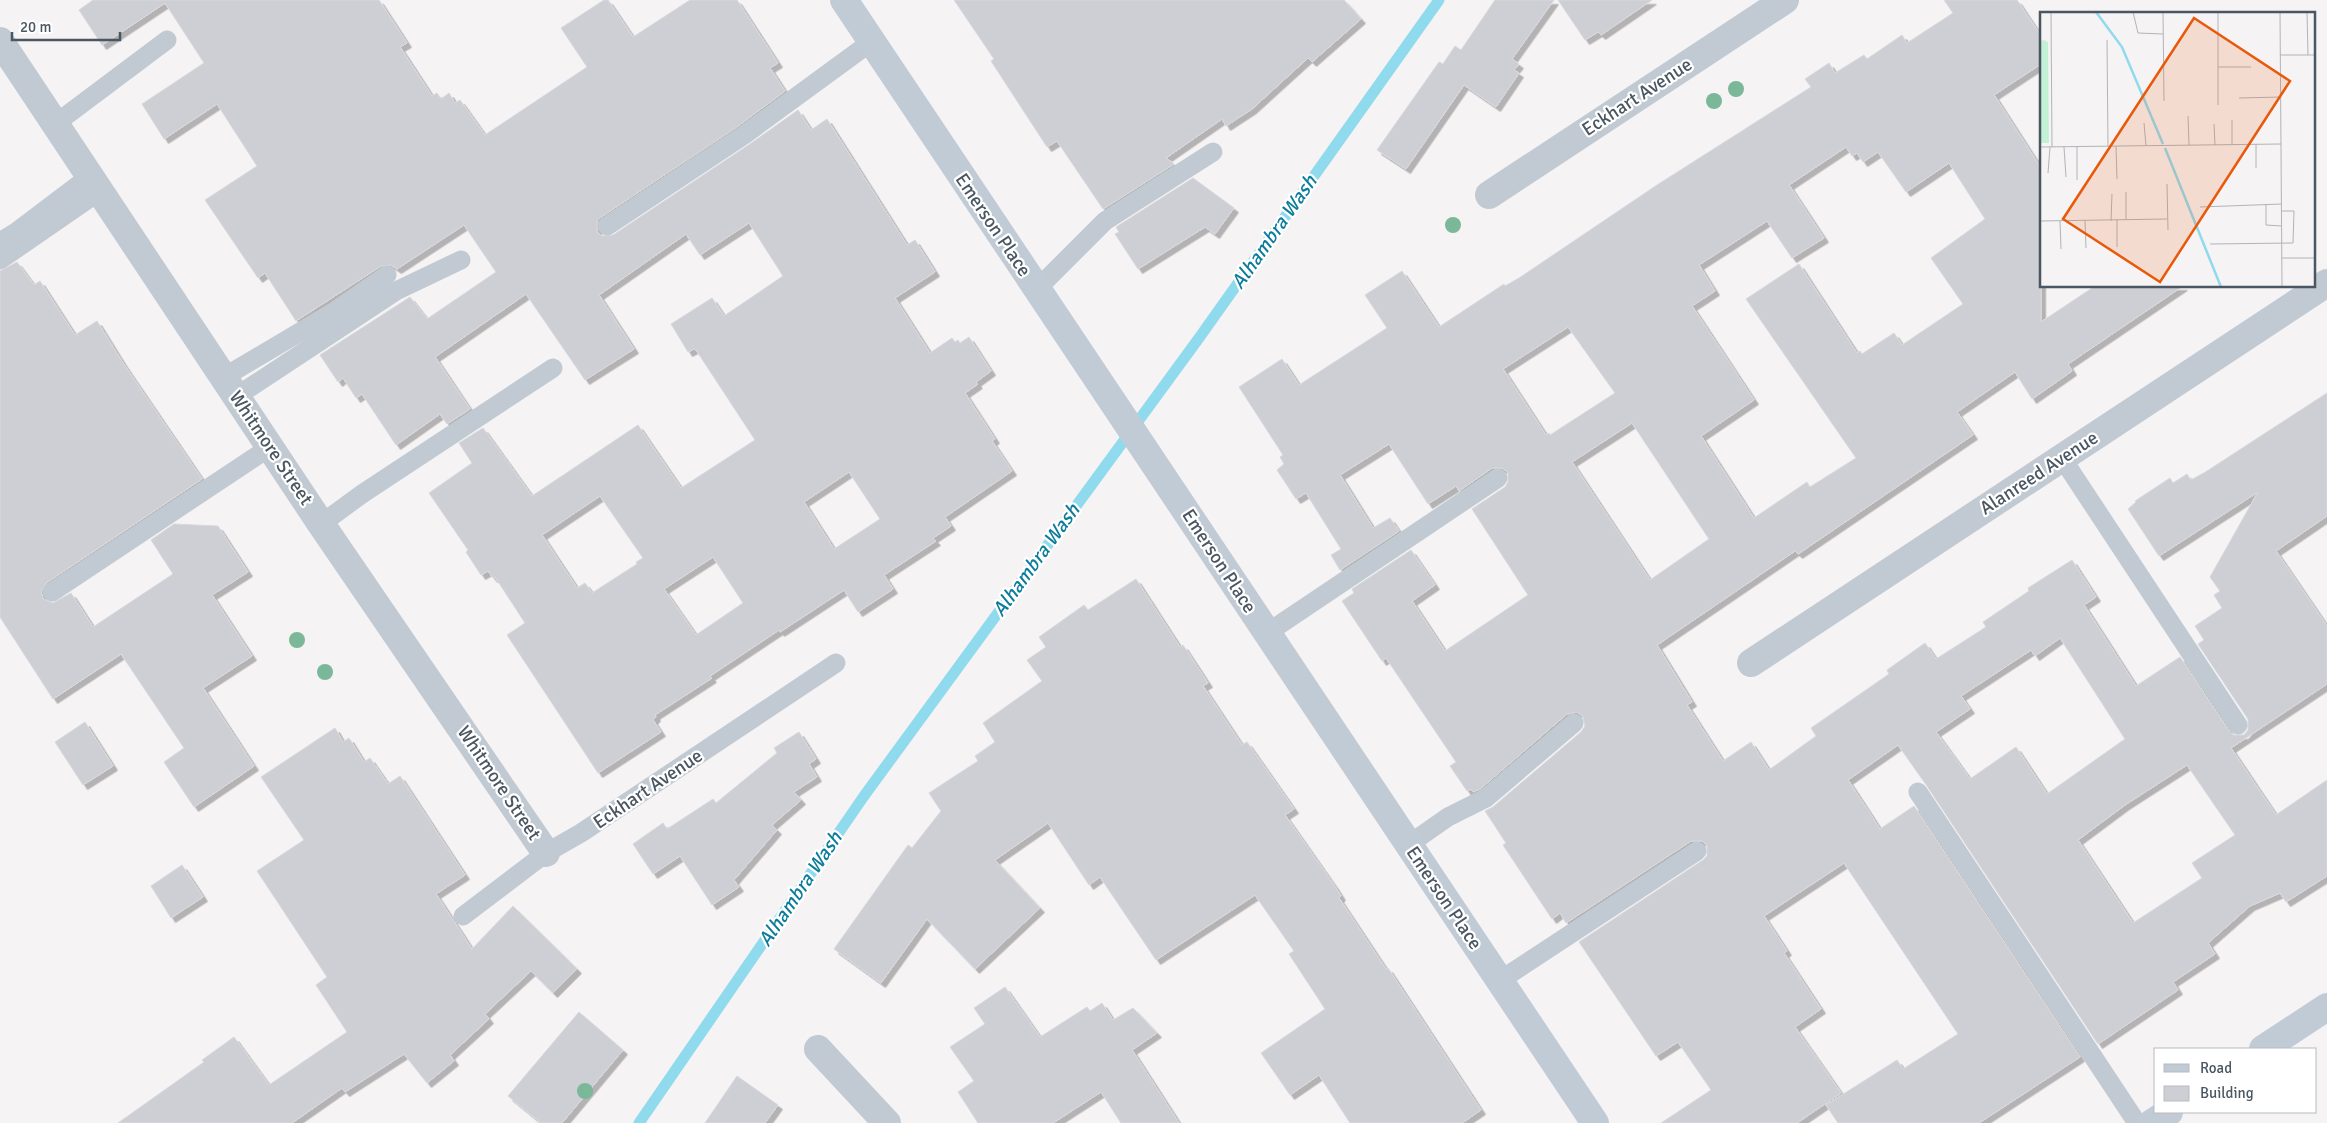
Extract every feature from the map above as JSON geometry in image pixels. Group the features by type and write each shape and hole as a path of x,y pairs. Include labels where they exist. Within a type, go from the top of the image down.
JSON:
{"street":[{"name":"Emerson Place","path":"844,0 1036,290 1150,456 1266,633 1595,1123"},
{"name":"Eckhart Avenue","path":"1489,195 1785,0"},
{"name":"Whitmore Street","path":"0,41 321,524 546,853"},
{"name":"Alanreed Avenue","path":"1751,663 2327,283"},
{"path":"2265,1048 2327,1007"},
{"path":"818,1049 888,1123"},
{"path":"2152,1123 2167,1113"}],"lane":[{"path":"55,124 167,40"},
{"path":"607,226 744,135 871,42"},
{"path":"1036,290 1105,220 1213,152"},
{"path":"0,242 95,184"},
{"path":"0,260 95,184"},
{"path":"230,387 396,291 461,260"},
{"path":"230,387 387,275"},
{"path":"321,524 362,494 553,368"},
{"path":"52,592 270,447"},
{"path":"2062,458 2238,725"},
{"path":"1266,633 1361,567 1498,478"},
{"name":"Eckhart Avenue","path":"463,916 546,853 582,833 836,663"},
{"path":"1408,845 1448,817 1486,798 1574,723"},
{"path":"1918,792 2137,1123"},
{"path":"1499,980 1697,851"}],"building":[{"path":"93,0 379,0 407,43 400,47 432,96 437,93 441,99 449,93 455,103 460,100 485,135 587,67 561,28 604,0 608,0 633,37 690,0 737,0 778,63 770,68 785,91 738,126 601,217 597,221 597,232 602,236 613,235 798,110 811,130 827,119 907,245 915,240 935,272 895,298 930,353 952,338 955,342 958,340 960,343 969,337 991,371 976,382 978,384 965,393 995,439 992,441 1012,471 945,517 951,526 933,538 936,541 884,575 893,589 858,612 844,590 780,632 779,630 710,676 712,678 655,715 656,717 653,720 661,732 598,773 507,635 525,623 495,577 493,578 488,571 481,575 466,552 468,550 429,493 472,463 459,443 483,428 532,496 638,425 681,488 755,440 696,350 688,352 671,324 712,298 724,316 783,276 749,223 700,255 686,234 599,295 634,349 585,380 526,294 435,357 470,409 447,424 440,414 396,445 362,394 356,398 343,378 338,382 320,355 410,297 427,319 496,272 464,225 397,269 391,265 381,266 296,321 265,273 258,278 205,200 257,166 217,104 164,139 142,104 204,63 165,3 102,45 79,10","holes":["849,472 880,519 834,549 804,502","600,496 643,558 636,562 637,564 592,593 585,583 577,588 542,535","713,557 743,603 696,635 664,589"]},
{"path":"954,0 1344,0 1361,19 1312,62 1308,58 1252,109 1226,126 1222,119 1166,158 1174,164 1103,209 1057,141 1047,147 991,61 994,59"},
{"path":"1495,0 1554,0 1512,59 1519,64 1514,70 1519,73 1496,107 1464,85 1406,169 1377,150 1439,62 1443,64 1455,46 1461,50"},
{"path":"1558,0 1652,0 1601,35 1598,32 1585,40"},
{"path":"1944,0 2017,0 2040,34 2040,65 1994,95 2040,166 2041,322 2092,288 2180,288 2068,364 2072,371 2032,399 2015,372 1957,412 1973,435 1798,554 1795,551 1657,645 1692,702 1687,705 1723,761 1751,742 1769,770 1816,736 1811,728 1889,674 1887,670 1925,643 1936,659 1986,627 1983,622 2029,591 2028,588 2072,560 2096,597 2084,605 2136,686 2180,657 2229,731 2233,735 2244,735 2248,730 2248,719 2198,644 2204,640 2195,626 2222,608 2214,595 2220,591 2210,577 2258,492 2159,556 2128,509 2135,501 2170,478 2173,483 2187,474 2191,480 2207,471 2327,393 2327,516 2276,551 2327,626 2327,684 2231,748 2276,815 2327,780 2327,876 2286,902 2280,893 2250,906 2208,943 2215,954 2173,982 2178,990 2098,1044 1898,745 1848,780 1880,829 1914,806 2080,1057 1979,1123 1838,1123 1826,1105 1897,1060 1903,1069 1958,1034 1844,863 1764,916 1787,951 1784,953 1821,1009 1795,1027 1841,1093 1797,1123 1661,1123 1711,1090 1678,1042 1656,1056 1579,942 1703,860 1707,856 1707,845 1702,841 1691,841 1566,923 1560,913 1552,919 1503,845 1506,843 1485,811 1493,807 1581,732 1585,726 1583,716 1577,712 1567,714 1480,789 1473,792 1471,789 1467,791 1450,766 1456,762 1386,658 1382,661 1342,601 1354,593 1352,589 1411,550 1435,585 1412,601 1445,651 1528,595 1472,509 1505,487 1508,482 1508,472 1502,468 1492,468 1459,491 1456,486 1428,504 1389,444 1340,475 1373,528 1390,518 1399,531 1340,570 1331,555 1341,549 1306,493 1296,499 1277,470 1284,464 1280,457 1283,455 1239,387 1282,359 1299,385 1387,328 1365,295 1402,271 1439,327 1504,284 1505,286 1519,278 1657,185 1811,87 1805,79 1829,63 1835,73 1864,55 1867,59 1902,35 1907,43 1953,13","holes":["1846,147 1852,156 1857,153 1863,162 1878,152 1906,192 1949,163 1985,219 1931,258 1963,304 1902,345 1894,333 1862,354 1860,351 1857,353 1799,264 1746,299 1856,458 1810,487 1807,482 1754,518 1701,436 1754,400 1692,306 1715,291 1699,265 1767,221 1792,258 1824,238 1789,185","1568,327 1615,393 1550,435 1549,433 1546,435 1503,369","1632,423 1709,539 1650,580 1572,462","2060,638 2125,739 2047,794 2016,747 1970,779 1936,732 1970,709 1961,696 2031,650 2035,656","2187,765 2235,835 2192,863 2202,878 2133,923 2078,840 2125,805"]},
{"path":"1193,178 1234,208 1215,234 1205,227 1138,269 1115,234 1119,232 1116,227"},
{"path":"17,262 34,285 40,281 75,335 97,321 123,363 202,479 46,583 41,592 43,599 53,603 71,593 93,627 173,574 151,540 174,524 218,526 248,572 212,595 252,656 203,688 254,766 194,807 164,762 184,748 121,654 53,699 0,617 0,271"},
{"path":"1136,579 1180,647 1183,645 1208,683 1203,686 1242,745 1247,742 1294,809 1285,815 1334,885 1341,896 1339,898 1386,969 1388,968 1481,1110 1462,1123 1350,1123 1319,1075 1290,1095 1261,1053 1325,1009 1289,954 1294,951 1255,895 1156,960 1100,877 1089,885 1048,823 995,860 1040,908 975,969 927,919 881,983 834,949 908,845 912,848 941,811 929,793 978,761 975,756 995,742 983,723 1042,681 1027,660 1046,647 1039,637 1084,605 1088,610"},
{"path":"85,722 113,766 83,785 55,742"},
{"path":"335,728 343,742 349,738 364,762 370,758 388,784 400,776 465,875 436,894 472,949 513,906 577,969 553,993 531,971 485,1014 489,1019 450,1055 454,1061 427,1083 404,1054 345,1092 342,1088 292,1123 118,1123 204,1062 202,1060 234,1037 269,1085 347,1032 316,985 327,977 257,871 304,840 261,777"},
{"path":"799,732 816,759 809,764 817,777 794,792 801,800 772,825 777,830 734,880 739,887 712,905 680,856 653,874 633,844 663,823 667,829 713,799 716,803 777,753 774,748"},
{"path":"182,865 203,897 171,918 151,886"},
{"path":"1005,987 1040,1037 1087,1007 1090,1011 1102,1003 1113,1020 1133,1008 1157,1033 1132,1050 1179,1123 1121,1123 1101,1092 1053,1123 978,1123 958,1092 974,1081 950,1047 985,1024 974,1008"},
{"path":"579,1012 623,1050 562,1123 541,1123 508,1096"},
{"path":"737,1076 778,1105 765,1123 705,1123"}],"waterway":[{"name":"Alhambra Wash","path":"639,1123 864,796 1199,338 1439,0"}]}
